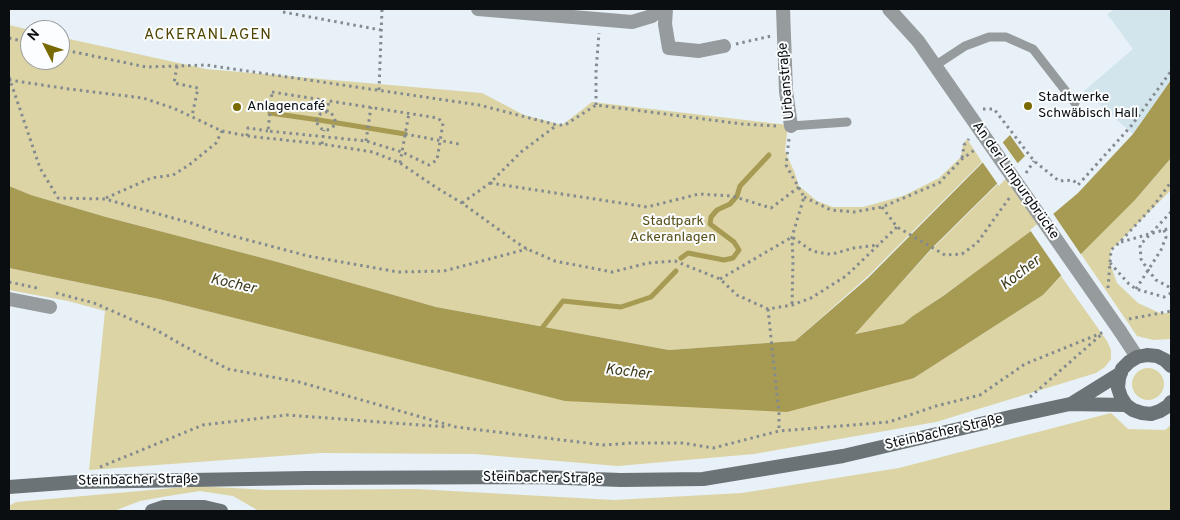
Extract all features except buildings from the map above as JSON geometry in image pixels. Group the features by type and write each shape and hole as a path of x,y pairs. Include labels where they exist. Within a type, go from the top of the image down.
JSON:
{"main road":[{"path":"1137,356 1156,356 1168,360"},
{"name":"Steinbacher Straße","path":"1070,404 1121,373 1122,369 1137,356"},
{"path":"1121,373 1118,388 1126,405"},
{"name":"Steinbacher Straße","path":"9,487 77,482 306,478 538,477 621,480 703,479 843,456 1070,404 1126,405 1133,410 1151,414 1160,411 1171,402"},
{"path":"152,511 164,507 204,507 221,511"}],"street":[{"path":"478,9 601,14 632,22 652,16 661,9"},
{"path":"666,9 665,24 669,48 699,51 724,46"},
{"name":"Urbanstraße","path":"783,9 786,91 791,126"},
{"name":"An der Limpurgbrücke","path":"889,9 918,41 936,65 1120,327 1137,356"},
{"path":"9,299 50,307"}],"lane":[{"path":"936,65 965,46 989,37 1006,37 1033,48 1075,103"},
{"name":"Urbanstraße","path":"791,126 847,122"}],"path":[{"path":"379,90 382,9"},
{"path":"283,12 381,30"},
{"path":"596,104 596,71 601,14"},
{"path":"724,46 768,36"},
{"path":"70,51 146,67 206,65 479,104 557,125 565,125 596,104 742,124 791,126 786,165 804,197 832,210 854,212 882,207 939,183 972,151"},
{"path":"177,66 174,83 198,88 192,116"},
{"path":"994,109 1034,162 1059,181 1072,180 1078,186 1132,125 1171,71"},
{"path":"527,248 444,271 398,272 308,256 105,199 58,198 40,168 9,79 69,89 144,98 192,116 222,131 247,136 322,144 373,152 400,163 527,248 555,261 612,272 648,263 675,261 720,280 737,295 768,310 792,305 811,298 846,276 897,226"},
{"path":"247,136 248,128 268,131 366,141 402,152 429,164 437,160 443,123 438,118 272,92 268,131"},
{"path":"327,112 329,100"},
{"path":"366,141 371,107"},
{"path":"327,112 331,114 335,122 329,129 324,130 320,128 317,120 319,115 327,112"},
{"path":"400,163 408,113"},
{"path":"462,204 490,183 522,152 557,125"},
{"path":"322,144 324,130"},
{"path":"105,199 151,178 173,175 189,165 216,143 222,131"},
{"path":"405,134 459,144"},
{"path":"962,159 964,145 967,140"},
{"path":"1023,178 1034,162"},
{"path":"1108,292 1111,250 1154,204 1171,182"},
{"path":"490,183 647,207 699,194 732,196 772,208 799,187"},
{"path":"882,207 897,226 934,249 945,255 962,254 977,243 1011,194"},
{"path":"792,305 792,237 804,197"},
{"path":"1171,212 1140,245 1141,260 1148,270 1156,280 1171,288"},
{"path":"1120,242 1171,228"},
{"path":"1136,289 1161,250 1166,237 1164,230"},
{"path":"792,237 812,251 828,254 879,245"},
{"path":"720,280 792,237"},
{"path":"1110,263 1136,289 1164,297 1171,294"},
{"path":"9,282 39,288"},
{"path":"53,292 94,303 149,327 228,369 299,382 456,427"},
{"path":"768,310 779,431"},
{"path":"1120,327 1130,319 1171,311"},
{"path":"99,467 203,425 287,415 456,427 602,445 683,443 713,448 779,431 889,422 936,406 980,395 1025,364 1104,332 1026,401"}],"shaded area":[{"path":"1115,9 1171,9 1171,80 1133,134 1084,91 1133,49 1107,14"}],"green space":[{"name":"Stadtpark Ackeranlagen","path":"9,25 20,28 20,70 70,70 70,39 206,69 482,93 524,115 562,125 592,102 788,125 785,151 799,186 817,201 833,207 863,207 903,196 939,178 961,157 963,144 967,139 982,162 867,277 795,341 669,350 436,307 274,261 106,217 31,195 9,186"},
{"path":"1171,158 1171,190 1111,250 1110,263 1117,283 1138,303 1162,314 1171,312 1171,339 1153,340 1137,336 1081,254 1135,200"},
{"path":"1012,170 1046,220 903,324 854,334 933,248"},
{"path":"9,268 159,299 487,381 914,378 1043,295 1061,276 1107,341 1111,350 1111,359 1105,367 1096,373 936,422 754,454 618,466 474,454 321,453 89,470 105,311 68,301 9,290"},
{"path":"1148,368 1159,373 1164,384 1159,395 1148,400 1137,395 1132,384 1137,373"},
{"path":"1111,413 1128,429 1165,430 1171,425 1171,511 259,511 233,496 200,491 140,501 114,511 9,511 9,506 16,502 196,486 268,490 416,489 614,500 742,493 899,468"}],"water":[{"name":"Kocher","path":"1171,80 1171,158 1135,200 1043,295 914,378 787,412 565,401 159,299 9,268 9,186 31,195 106,217 274,261 436,307 669,350 795,341 868,278 1010,135 1025,156 932,248 855,334 903,324 1046,220 1078,193 1133,134"}],"pier":[{"path":"1001,140 1019,165 999,186 981,160"},
{"path":"1052,212 1082,256 1063,278 1030,230"}],"waterway":[{"path":"270,113 405,134"},
{"path":"681,258 688,253 724,260 733,258 739,250 734,242 710,224 711,217 717,210 730,204 737,196 740,186 769,155"},
{"path":"539,332 563,301 621,307 651,297 676,271"}],"place":[{"name":"Stadtwerke Schwäbisch Hall","path":"1028,106"},
{"name":"Anlagencafé","path":"237,107"}],"district":[{"name":"ACKERANLAGEN","path":"208,36"}]}
